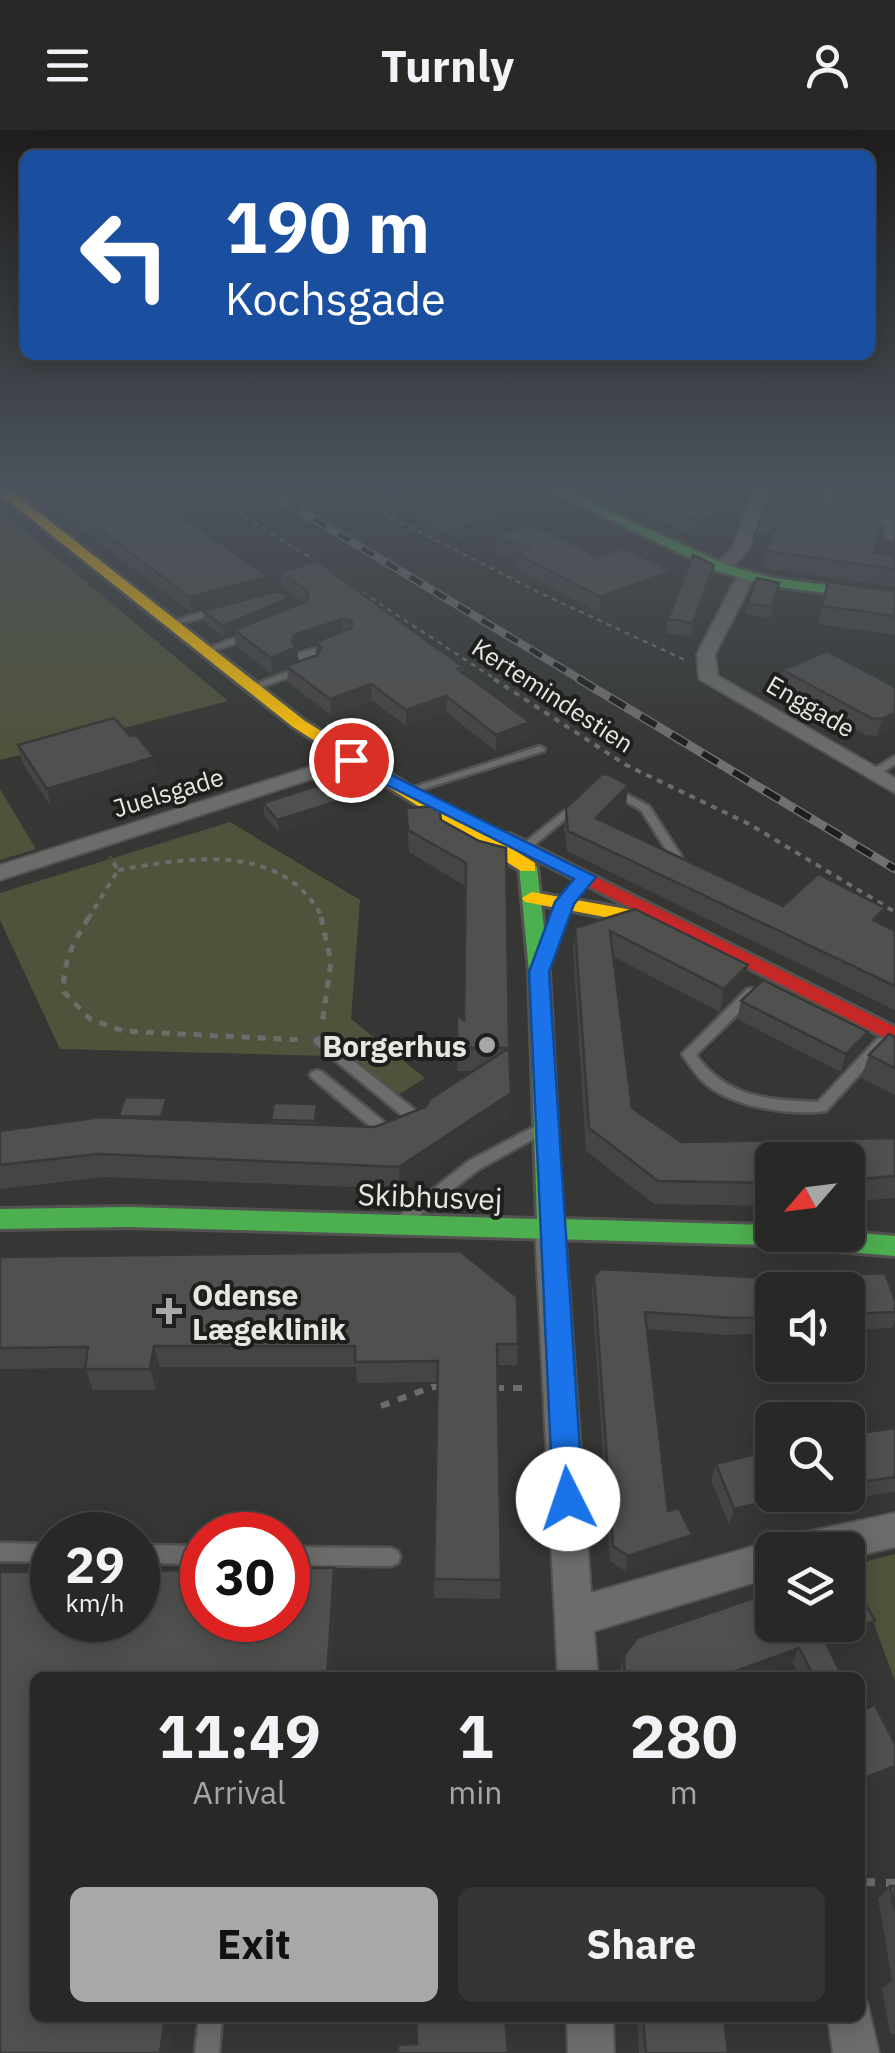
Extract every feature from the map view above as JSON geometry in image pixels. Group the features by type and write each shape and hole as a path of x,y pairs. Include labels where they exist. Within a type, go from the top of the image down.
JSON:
{"main road":[{"path":"118,580 351,760 523,856 552,860 892,1035"},
{"path":"771,580 895,598"},
{"path":"523,856 532,898 539,972 550,1230"},
{"path":"539,972 565,902 586,877"},
{"path":"532,898 618,911 718,948"},
{"name":"Skibhusvej","path":"0,1219 112,1217 755,1237"},
{"name":"Skibhusvej","path":"865,1242 895,1246"},
{"name":"Skibhusvej","path":"865,1244 895,1259"}],"street":[{"path":"706,669 706,654 744,580"},
{"name":"Enggade","path":"706,669 709,679 895,786"},
{"name":"Juelsgade","path":"0,873 351,760"},
{"path":"550,1230 578,1672"},
{"path":"865,1537 895,1530"},
{"path":"576,1611 601,1612 755,1564"},
{"path":"590,2022 591,2053"},
{"path":"852,2022 856,2053"}],"lane":[{"path":"173,623 234,608"},
{"path":"207,650 255,633 256,627"},
{"path":"252,687 315,666 300,656 346,640"},
{"path":"413,794 540,749"},
{"path":"873,774 895,759"},
{"path":"523,856 594,789 606,786 645,808 676,856"},
{"path":"770,974 689,1054 700,1074 754,1104 822,1108 892,1035"},
{"path":"320,1041 417,1120 381,1138 362,1138"},
{"path":"317,1075 388,1134"},
{"path":"398,1225 469,1162 546,1125"},
{"path":"0,1552 30,1553"},
{"path":"310,1556 391,1557"},
{"path":"207,2053 211,2022"}],"path":[{"name":"Kertemindestien","path":"344,580 626,765 749,824 895,912"},
{"path":"514,580 706,669"},
{"path":"100,842 118,870"},
{"path":"198,857 236,858 295,881 321,912 332,954 320,1041 123,1031 90,1018 75,1007 64,992 62,973 70,948 118,870 198,857"},
{"path":"380,1406 432,1387 451,1388"},
{"path":"490,1388 516,1388"},
{"path":"865,1882 895,1882"}],"green space":[{"path":"0,580 83,580 228,701 0,760"},
{"path":"0,789 36,849 0,860"},
{"path":"230,822 360,900 351,1019 425,1078 385,1103 328,1056 60,1049 0,920 0,893"},
{"path":"895,1554 895,1681 865,1600 865,1562"}],"building":[{"path":"167,580 255,580 190,597"},
{"path":"291,580 343,580 463,667 457,669 530,722 496,735 446,696 406,710 371,684 330,699 286,666 318,655 321,647 315,642 352,628 352,621 342,619 294,635 292,642 297,647 271,658 234,630 307,601 308,591"},
{"path":"567,580 648,580 600,597"},
{"path":"683,580 709,580 693,623 668,619"},
{"path":"756,580 779,583 772,607 748,603"},
{"path":"828,582 895,591 895,616 822,606"},
{"path":"279,591 289,598 223,626 203,611"},
{"path":"827,651 895,687 895,713 882,719 871,718 783,670"},
{"path":"114,718 130,736 136,735 154,757 47,789 18,745"},
{"path":"354,774 361,794 277,820 263,803"},
{"path":"602,774 628,785 596,818 783,906 818,874 885,908 873,920 895,931 895,986 568,831 566,808"},
{"path":"439,806 441,820 479,841 506,848 509,1048 457,1048 457,1015 464,1020 466,863 408,830 406,808"},
{"path":"635,909 748,965 724,989 610,931 632,1108 681,1142 895,1138 895,1176 865,1179 865,1142 755,1142 755,1183 658,1181 589,1128 575,928"},
{"path":"763,980 868,1032 846,1054 741,1001"},
{"path":"889,1034 895,1037 895,1068 869,1055"},
{"path":"509,1048 511,1093 399,1167 98,1154 0,1165 0,1131 101,1117 375,1127 425,1107 430,1099"},
{"path":"125,1097 167,1098 161,1117 119,1116"},
{"path":"274,1103 317,1104 315,1121 271,1120"},
{"path":"460,1251 517,1297 518,1344 497,1344 501,1580 434,1579 438,1361 355,1362 355,1346 154,1346 150,1369 85,1369 88,1347 0,1348 0,1257"},
{"path":"601,1269 755,1277 755,1317 645,1312 668,1511 679,1508 692,1535 628,1556 613,1546 594,1276"},
{"path":"885,1273 895,1312 865,1313 865,1274"},
{"path":"895,1428 895,1477 865,1481 865,1432"},
{"path":"755,1454 755,1504 734,1509 716,1464"},
{"path":"310,1568 334,1568 327,1672 30,1672 30,2022 164,2022 160,2053 0,2053 0,1572 30,1572 30,1642 160,1642 160,1571 180,1570 180,1642 310,1642"},
{"path":"755,1598 755,1642 825,1642 840,1672 812,1672 799,1648 733,1672 625,1672 624,1656 637,1638"},
{"path":"865,1603 875,1621 865,1625"},
{"path":"875,1705 895,1744 895,1766 865,1778 865,1709"},
{"path":"416,2022 505,2022 508,2053 398,2053 398,2045 417,2044"},
{"path":"643,2022 724,2022 728,2053 646,2053"}],"railway":[{"path":"415,580 583,681"},
{"path":"579,679 895,869"}],"traffic: fast":[{"path":"763,580 895,598"},
{"path":"528,867 539,972 550,1229"},
{"path":"0,1219 128,1217 765,1235 895,1246"}],"traffic: slow":[{"path":"117,580 299,724 528,867"},
{"path":"532,898 632,916"}],"traffic: jam":[{"path":"510,839 895,1036"}],"place":[{"name":"Borgerhus","path":"487,1045"},
{"name":"Odense Lægeklinik","path":"169,1311"}],"route":[{"path":"351,760 586,877 565,902 553,926 539,972 548,1196 568,1499"}]}
